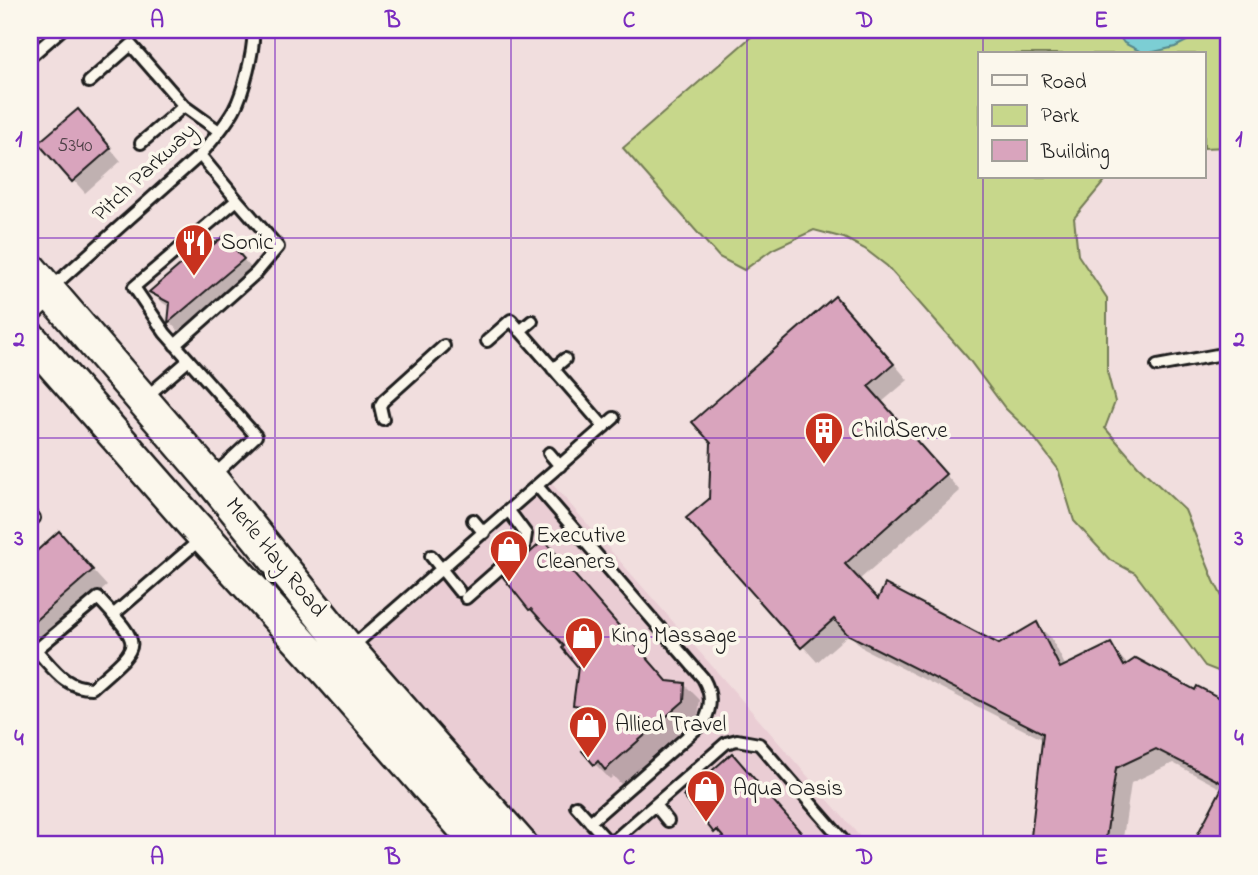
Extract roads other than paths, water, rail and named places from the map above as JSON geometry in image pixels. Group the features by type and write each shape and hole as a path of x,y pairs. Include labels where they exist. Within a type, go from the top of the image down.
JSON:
{"main road":[{"name":"Merle Hay Road","path":"36,289 143,400 210,478 338,660 479,845"},
{"name":"Merle Hay Road","path":"30,338 204,536 338,660 521,845"}],"lane":[{"path":"30,57 61,30"},
{"name":"Pitch Parkway","path":"36,289 93,248 200,155 235,108 255,44 253,30"},
{"path":"89,82 131,45 184,106 219,131"},
{"path":"141,143 184,106"},
{"path":"175,345 256,273 278,247 200,155"},
{"path":"210,478 256,436 175,345 134,287 237,200"},
{"path":"486,341 511,320 604,427"},
{"path":"520,331 532,321"},
{"path":"383,419 380,406 383,401 444,346"},
{"path":"1157,366 1228,353"},
{"path":"553,369 565,359"},
{"path":"143,400 189,360"},
{"path":"338,660 614,418"},
{"path":"549,453 560,466"},
{"path":"537,486 697,671 709,688 711,700 704,722 590,822"},
{"path":"431,556 463,594 524,547 526,534 509,511"},
{"path":"473,520 484,533"},
{"path":"113,615 204,536"},
{"path":"97,598 131,634 133,645 127,657 92,688 67,684 33,653 97,598"},
{"path":"576,806 610,845 726,743 737,740 759,744 847,845"},
{"path":"655,805 668,821"}],"water":[{"path":"1115,30 1208,30 1175,47 1154,52 1141,52 1124,43"}],"place":[{"name":"Sonic","path":"194,277"},
{"name":"ChildServe","path":"824,465"},
{"name":"Executive Cleaners","path":"509,583"},
{"name":"King Massage","path":"584,670"},
{"name":"Allied Travel","path":"588,759"},
{"name":"Aqua Oasis","path":"706,823"}]}
